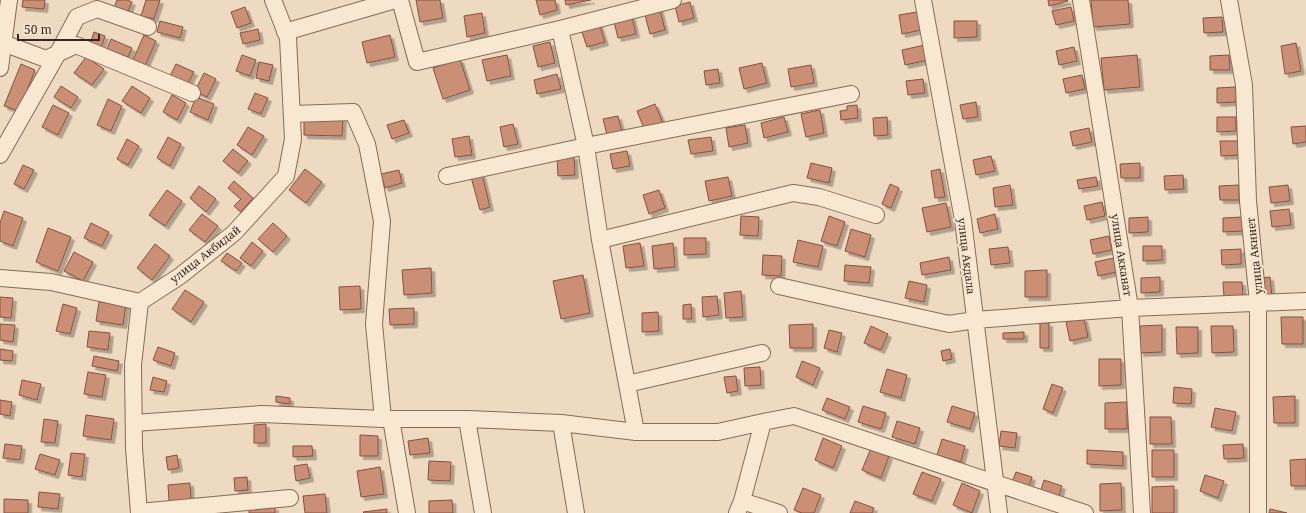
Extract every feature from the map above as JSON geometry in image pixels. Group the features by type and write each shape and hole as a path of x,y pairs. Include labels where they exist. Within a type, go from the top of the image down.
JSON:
{"street":[{"path":"0,68 9,0"},
{"name":"улица Акбидай","path":"140,302 180,276 234,234 286,176 293,139 288,38 273,0"},
{"path":"285,32 395,0"},
{"path":"400,0 417,62 560,29 673,0"},
{"name":"улица Акдала","path":"923,0 963,220 999,513"},
{"name":"улица Акканат","path":"1081,0 1130,308 1142,513"},
{"name":"улица Акниет","path":"1229,0 1244,85 1248,201 1258,303 1258,513"},
{"path":"0,155 77,17 97,9 148,27"},
{"path":"560,29 586,146 600,240 636,432"},
{"path":"3,43 46,59 76,46 192,93"},
{"path":"447,176 586,146 851,94"},
{"path":"292,114 353,112 367,144 382,221 374,324 387,419 407,513"},
{"path":"600,240 793,193 820,197 876,215"},
{"path":"0,278 51,282 140,302 133,365 134,448 139,512 290,498"},
{"path":"779,286 948,324 975,320 1130,308 1306,301"},
{"path":"627,384 762,353"},
{"path":"134,423 262,414 387,419 467,419 560,423 636,432 718,432 794,416 1085,513"},
{"path":"467,419 483,513"},
{"path":"763,422 740,507 779,513"},
{"path":"560,423 576,513"}],"building":[{"path":"23,0 45,0 44,9 22,7"},
{"path":"117,0 127,0 132,2 127,14 114,8"},
{"path":"146,0 160,0 154,19 141,16"},
{"path":"416,0 440,0 443,18 420,22"},
{"path":"536,0 555,0 557,10 540,15"},
{"path":"565,0 591,0 566,5"},
{"path":"1048,0 1067,0 1068,1 1049,6"},
{"path":"1091,0 1128,0 1130,24 1093,27"},
{"path":"690,2 694,18 679,22 675,6"},
{"path":"659,6 665,30 650,34 644,11"},
{"path":"245,7 251,23 237,28 231,12"},
{"path":"1071,7 1074,21 1056,25 1052,11"},
{"path":"917,12 921,30 902,34 899,15"},
{"path":"482,13 485,33 467,37 464,16"},
{"path":"631,13 636,34 618,38 613,18"},
{"path":"1222,17 1223,32 1204,33 1203,18"},
{"path":"160,21 183,27 180,38 157,32"},
{"path":"954,21 977,21 977,37 954,38"},
{"path":"599,23 605,42 587,47 581,29"},
{"path":"258,29 260,40 243,44 240,33"},
{"path":"94,32 105,36 101,48 90,44"},
{"path":"144,35 156,41 145,66 133,60"},
{"path":"390,35 395,57 367,63 362,42"},
{"path":"111,39 132,48 128,57 107,49"},
{"path":"550,42 555,63 538,67 533,46"},
{"path":"1296,43 1301,71 1285,74 1281,46"},
{"path":"925,45 928,60 905,65 902,50"},
{"path":"1074,47 1077,61 1059,65 1056,51"},
{"path":"242,55 256,60 250,76 236,71"},
{"path":"507,55 511,76 487,81 482,60"},
{"path":"1137,55 1140,87 1104,90 1101,58"},
{"path":"1229,55 1230,70 1210,70 1210,56"},
{"path":"86,57 104,69 92,85 74,73"},
{"path":"460,59 470,90 443,99 433,68"},
{"path":"259,62 273,65 269,81 256,78"},
{"path":"762,63 767,83 744,89 739,68"},
{"path":"21,64 35,70 19,111 4,106"},
{"path":"176,64 194,72 185,89 168,80"},
{"path":"811,65 814,83 791,87 788,69"},
{"path":"718,69 720,83 706,85 704,71"},
{"path":"204,73 216,79 207,97 195,91"},
{"path":"557,74 561,89 537,94 534,80"},
{"path":"1082,75 1085,89 1066,93 1063,79"},
{"path":"923,79 925,93 908,95 906,81"},
{"path":"61,86 78,97 71,108 54,97"},
{"path":"132,86 150,98 141,113 122,101"},
{"path":"1236,87 1236,102 1217,103 1217,88"},
{"path":"255,93 268,98 261,114 248,109"},
{"path":"172,95 186,103 177,120 163,112"},
{"path":"196,97 214,104 208,120 190,112"},
{"path":"108,99 122,106 111,131 97,125"},
{"path":"976,102 978,117 963,119 960,105"},
{"path":"655,104 663,123 645,131 637,111"},
{"path":"53,105 69,113 58,135 42,127"},
{"path":"857,105 858,118 841,120 840,111 847,110 847,106"},
{"path":"820,110 824,133 806,137 801,114"},
{"path":"618,116 622,132 607,135 603,119"},
{"path":"304,117 343,118 342,136 304,135"},
{"path":"784,117 788,132 764,138 761,123"},
{"path":"887,117 888,135 874,136 873,118"},
{"path":"1217,117 1236,117 1236,131 1217,132"},
{"path":"404,120 409,133 392,139 387,125"},
{"path":"513,124 518,144 504,147 500,127"},
{"path":"745,125 748,143 729,147 726,128"},
{"path":"1306,126 1306,142 1293,144 1291,127"},
{"path":"248,127 264,136 252,155 237,145"},
{"path":"1089,128 1092,142 1073,146 1070,132"},
{"path":"469,136 472,155 455,157 452,139"},
{"path":"168,137 181,144 170,166 157,158"},
{"path":"711,137 713,151 691,154 688,140"},
{"path":"127,139 139,146 128,165 117,159"},
{"path":"1220,141 1239,141 1240,155 1221,156"},
{"path":"233,149 248,161 238,173 223,161"},
{"path":"627,151 630,166 613,169 610,154"},
{"path":"574,156 575,175 558,176 557,157"},
{"path":"991,156 995,171 976,175 973,160"},
{"path":"811,163 832,168 829,183 807,178"},
{"path":"1140,163 1140,178 1121,178 1120,164"},
{"path":"23,165 34,170 24,189 14,184"},
{"path":"305,169 322,182 306,203 289,190"},
{"path":"940,169 945,197 935,198 931,171"},
{"path":"399,170 402,183 385,188 381,174"},
{"path":"482,174 490,207 480,210 471,177"},
{"path":"1183,175 1184,189 1165,190 1164,176"},
{"path":"728,177 732,196 709,201 705,181"},
{"path":"1096,177 1098,186 1079,189 1077,180"},
{"path":"234,181 253,198 241,212 234,206 241,199 228,188"},
{"path":"890,184 899,188 891,208 882,204"},
{"path":"1010,185 1013,205 995,207 993,188"},
{"path":"1239,185 1239,200 1220,200 1219,186"},
{"path":"1288,185 1290,201 1271,203 1269,187"},
{"path":"199,186 216,199 206,212 190,198"},
{"path":"167,190 182,201 165,226 149,215"},
{"path":"659,190 665,208 649,214 643,195"},
{"path":"1102,202 1105,216 1087,220 1084,206"},
{"path":"946,203 951,227 927,232 922,208"},
{"path":"1289,209 1291,225 1272,227 1270,211"},
{"path":"4,211 23,218 13,246 0,241 0,223"},
{"path":"202,214 218,226 205,242 189,230"},
{"path":"995,214 998,229 980,233 977,219"},
{"path":"741,216 759,217 758,236 740,235"},
{"path":"829,216 845,222 837,246 821,241"},
{"path":"1148,217 1148,232 1129,233 1129,218"},
{"path":"1242,217 1243,231 1223,232 1223,218"},
{"path":"91,223 109,232 102,246 84,238"},
{"path":"273,223 287,236 273,252 258,239"},
{"path":"48,228 71,237 58,271 36,262"},
{"path":"851,229 871,235 865,257 845,251"},
{"path":"1109,236 1112,250 1093,254 1090,240"},
{"path":"684,238 706,238 706,254 684,255"},
{"path":"798,240 823,246 818,267 793,262"},
{"path":"252,242 263,251 251,266 240,258"},
{"path":"640,243 644,266 626,268 623,246"},
{"path":"673,243 675,267 654,269 652,246"},
{"path":"155,244 170,256 152,280 137,268"},
{"path":"1143,246 1162,246 1162,260 1143,261"},
{"path":"1008,247 1010,263 991,265 989,249"},
{"path":"1241,249 1241,264 1222,265 1221,250"},
{"path":"74,252 93,262 83,281 64,271"},
{"path":"227,253 242,263 236,271 221,261"},
{"path":"763,255 782,256 781,276 762,275"},
{"path":"949,257 951,270 922,275 920,263"},
{"path":"1114,258 1117,272 1098,276 1095,262"},
{"path":"845,265 871,267 869,283 844,281"},
{"path":"431,268 432,293 404,295 402,270"},
{"path":"1047,270 1047,297 1025,297 1025,271"},
{"path":"583,275 590,313 561,319 553,281"},
{"path":"1160,277 1160,292 1141,293 1141,278"},
{"path":"1270,277 1272,297 1264,298 1262,278"},
{"path":"909,281 927,285 924,302 905,298"},
{"path":"1223,282 1242,282 1243,296 1224,297"},
{"path":"360,286 361,309 340,310 339,287"},
{"path":"185,290 204,302 191,322 172,309"},
{"path":"741,291 743,317 726,318 724,293"},
{"path":"717,296 719,315 703,317 702,297"},
{"path":"0,297 13,298 11,318 0,317"},
{"path":"99,302 126,305 123,325 96,321"},
{"path":"63,304 77,308 70,334 56,331"},
{"path":"691,304 692,319 683,319 683,305"},
{"path":"414,308 414,324 390,325 389,309"},
{"path":"658,312 659,331 642,332 642,313"},
{"path":"1281,317 1303,317 1303,344 1282,344"},
{"path":"1084,318 1088,337 1070,341 1066,322"},
{"path":"1040,323 1049,323 1049,348 1040,348"},
{"path":"0,324 15,325 13,342 0,340"},
{"path":"813,324 813,348 790,348 789,325"},
{"path":"1162,325 1162,352 1140,353 1140,326"},
{"path":"871,326 888,334 881,350 864,343"},
{"path":"1211,326 1233,326 1234,352 1212,353"},
{"path":"1176,327 1198,327 1198,353 1177,354"},
{"path":"829,330 842,333 837,352 824,348"},
{"path":"89,331 110,333 108,350 87,347"},
{"path":"1024,332 1024,339 1003,339 1003,333"},
{"path":"158,347 175,353 171,366 153,360"},
{"path":"0,349 13,351 12,361 0,360"},
{"path":"950,349 952,359 943,361 941,351"},
{"path":"94,356 119,361 117,371 92,366"},
{"path":"1099,359 1121,359 1121,385 1099,386"},
{"path":"802,361 820,368 813,385 796,377"},
{"path":"760,367 761,385 745,386 744,368"},
{"path":"887,369 907,375 901,398 880,392"},
{"path":"88,372 106,375 102,397 84,394"},
{"path":"736,376 738,391 727,393 724,377"},
{"path":"153,377 167,381 164,392 150,390"},
{"path":"22,380 41,384 37,400 19,395"},
{"path":"1052,384 1063,388 1053,413 1043,409"},
{"path":"1174,387 1192,389 1191,404 1173,403"},
{"path":"276,396 290,398 290,404 276,402"},
{"path":"1295,396 1295,423 1274,423 1273,397"},
{"path":"827,398 850,407 845,419 822,410"},
{"path":"0,400 12,402 10,416 0,414"},
{"path":"1127,402 1127,429 1105,429 1105,403"},
{"path":"863,406 886,413 881,429 858,422"},
{"path":"952,406 975,413 970,429 947,422"},
{"path":"1215,408 1236,412 1232,431 1211,427"},
{"path":"86,415 114,419 111,440 83,436"},
{"path":"1150,417 1171,417 1172,444 1150,444"},
{"path":"44,419 58,421 55,443 41,442"},
{"path":"897,421 920,428 915,444 892,437"},
{"path":"266,424 266,443 254,443 254,425"},
{"path":"1001,431 1017,433 1015,448 999,446"},
{"path":"360,435 378,436 378,456 360,456"},
{"path":"428,438 430,453 410,455 408,441"},
{"path":"823,438 842,446 833,468 815,460"},
{"path":"942,439 965,446 961,462 937,455"},
{"path":"5,444 22,446 20,460 3,458"},
{"path":"1243,444 1244,458 1224,459 1223,445"},
{"path":"293,446 312,446 313,456 293,457"},
{"path":"871,448 889,456 881,478 862,470"},
{"path":"1087,450 1123,452 1123,466 1087,464"},
{"path":"1152,450 1174,450 1174,477 1152,477"},
{"path":"71,453 85,454 82,477 68,475"},
{"path":"40,454 60,460 55,475 35,469"},
{"path":"177,455 179,468 168,470 166,457"},
{"path":"1306,459 1306,486 1291,486 1290,460"},
{"path":"429,461 451,462 450,481 428,480"},
{"path":"307,464 310,478 296,481 294,466"},
{"path":"380,467 384,494 361,497 357,471"},
{"path":"922,472 941,479 932,501 913,494"},
{"path":"1016,472 1032,477 1029,488 1012,482"},
{"path":"1205,475 1224,481 1218,498 1200,491"},
{"path":"247,477 248,490 235,491 234,478"},
{"path":"1044,480 1062,486 1059,496 1041,490"},
{"path":"190,483 191,499 169,501 168,485"},
{"path":"962,483 980,491 972,513 953,505"},
{"path":"1121,483 1122,510 1100,511 1100,484"},
{"path":"1174,486 1174,513 1152,513 1152,487"},
{"path":"803,488 821,495 814,513 802,513 794,510"},
{"path":"39,492 60,494 58,509 38,507"},
{"path":"325,494 327,513 305,513 303,496"},
{"path":"4,499 28,500 28,513 4,513"},
{"path":"452,500 453,513 429,513 429,501"},
{"path":"855,501 874,508 872,513 850,513"},
{"path":"275,507 275,513 249,513 249,508"},
{"path":"387,509 387,513 363,512"},
{"path":"1270,509 1287,513 1269,513"}]}
